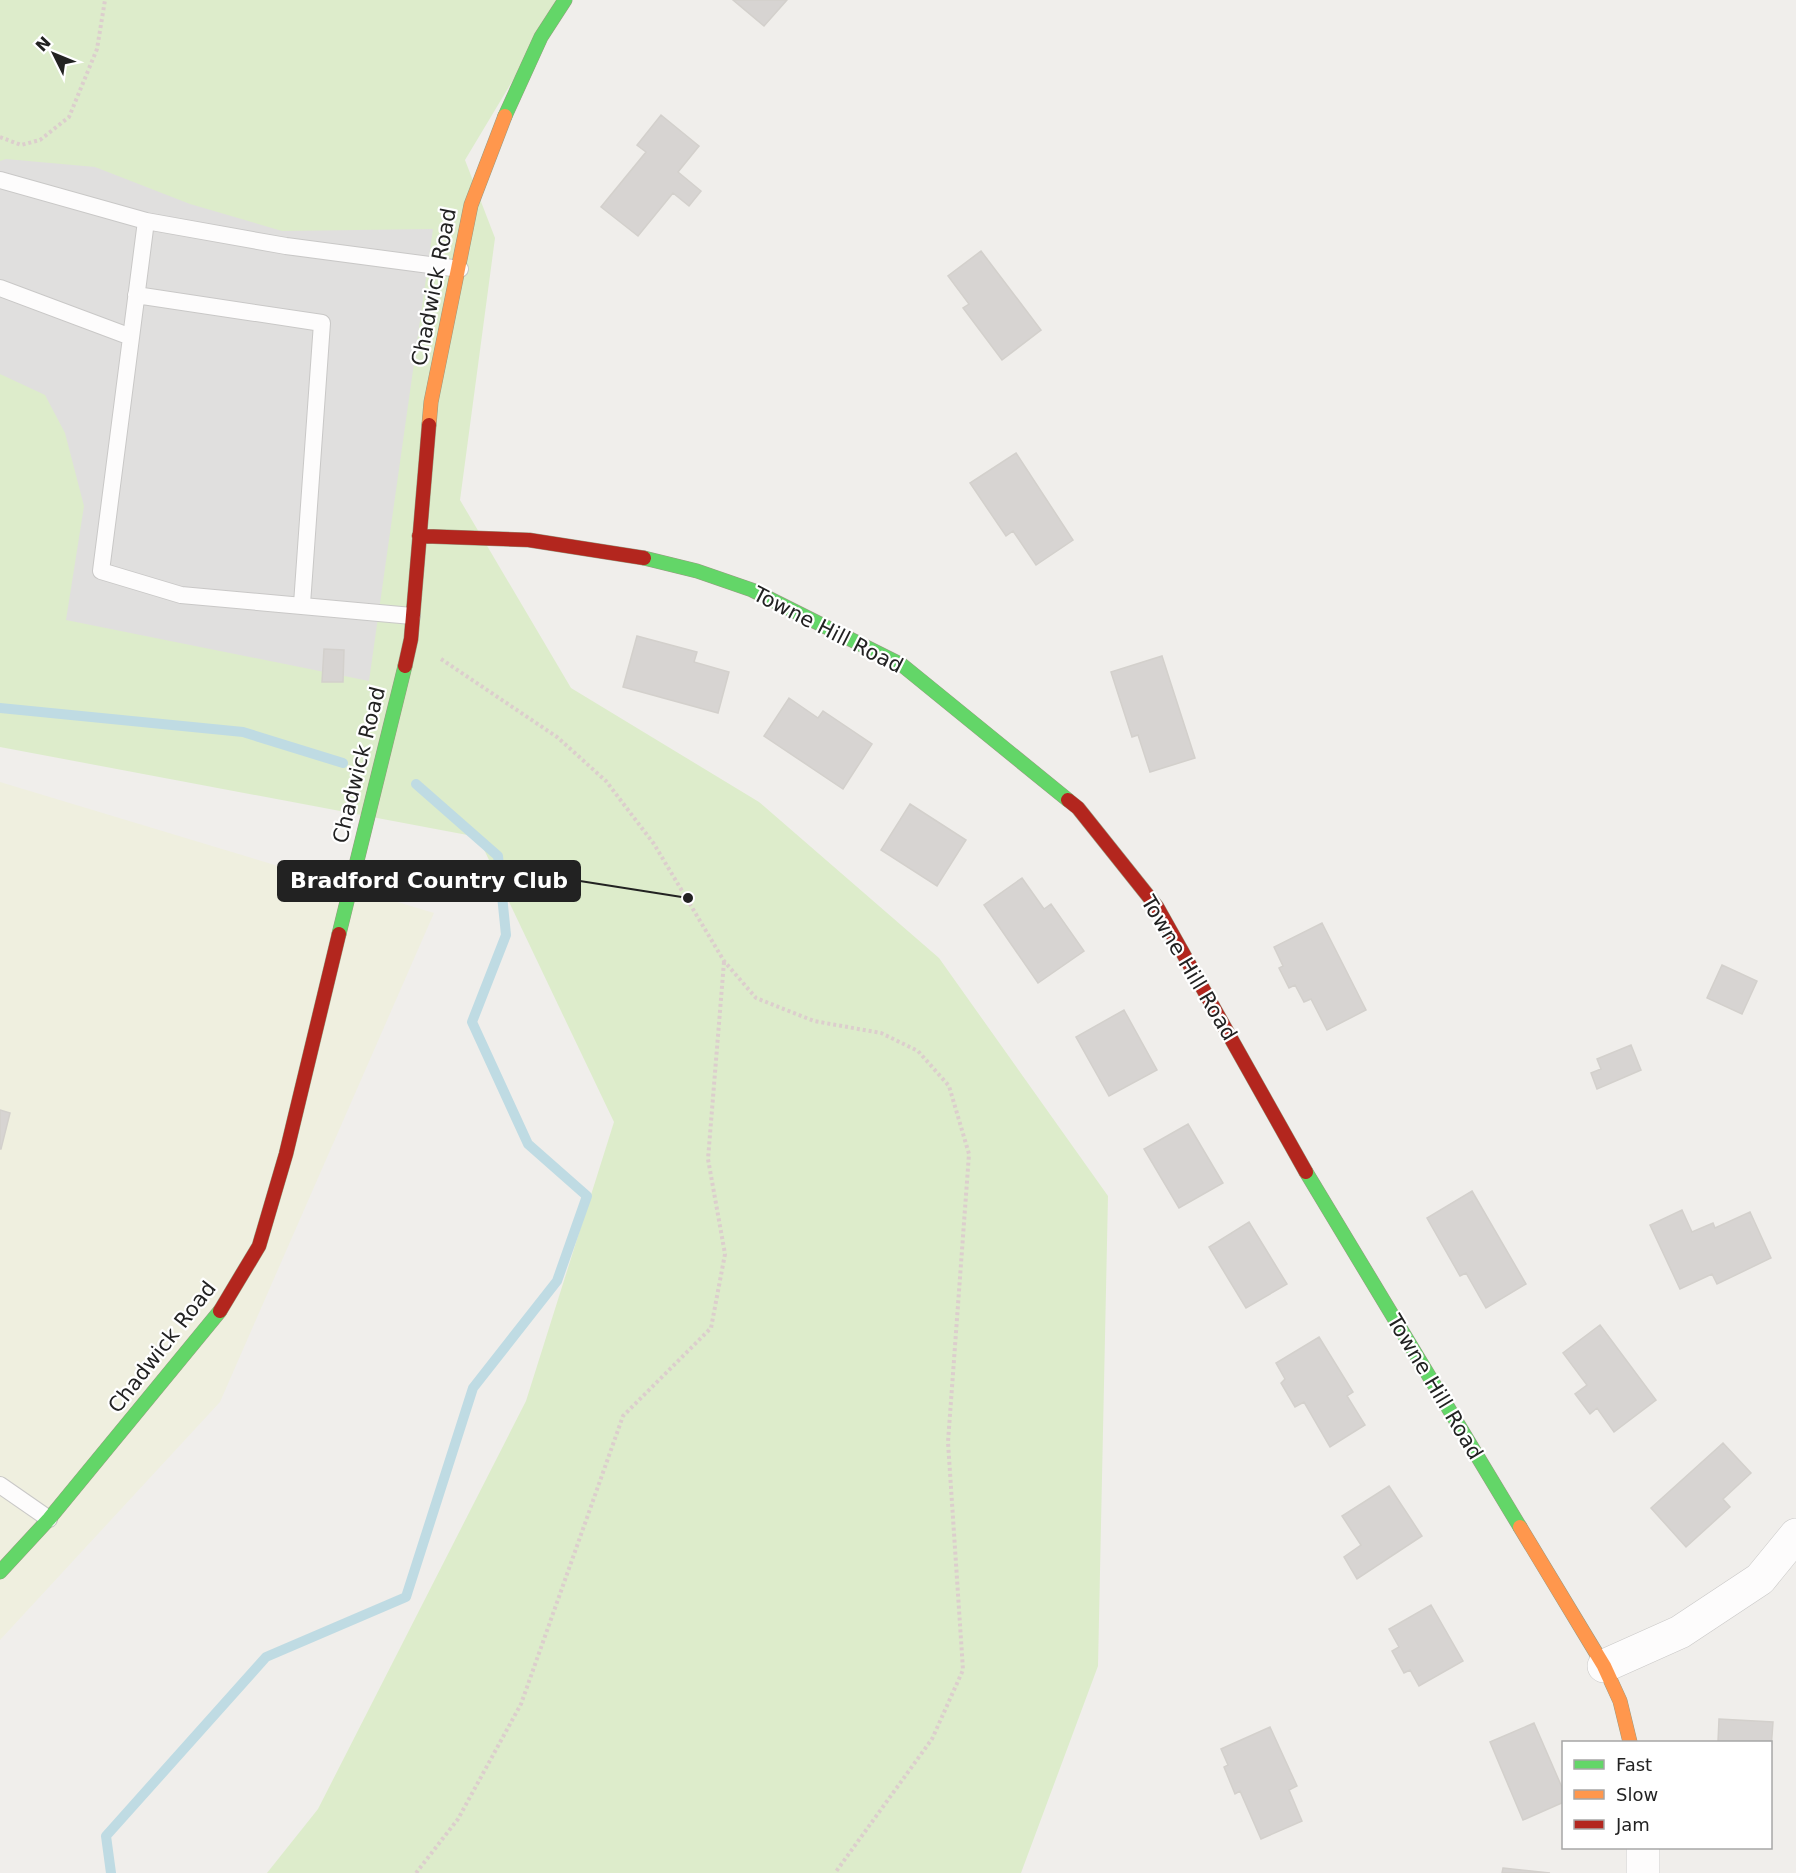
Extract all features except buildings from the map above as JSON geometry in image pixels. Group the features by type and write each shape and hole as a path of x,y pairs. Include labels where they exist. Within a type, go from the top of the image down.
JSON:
{"street":[{"name":"Chadwick Road","path":"0,1572 50,1519 217,1317 259,1246 286,1154 372,796 393,724 411,639 431,402 460,269 471,205 513,94 541,37 565,0"},
{"name":"Towne Hill Road","path":"419,536 529,540 634,555 697,571 752,590 902,665 1078,808 1157,907 1326,1207 1604,1666 1620,1701 1630,1741"},
{"path":"1604,1666 1680,1632 1760,1579 1796,1535"},
{"path":"1642,1849 1642,1873"}],"lane":[{"path":"0,180 146,221 286,246 460,269"},
{"path":"146,221 101,571 181,595 302,604 412,616"},
{"path":"0,288 131,338"},
{"path":"136,295 322,323 302,604"},
{"path":"0,1485 50,1519"}],"path":[{"path":"0,136 21,145 31,143 40,140 69,117 96,49 105,0"},
{"path":"411,639 557,738 606,781 654,844 724,961 756,998 814,1021 881,1033 918,1051 949,1086 969,1154 948,1442 963,1670 932,1739 835,1873"},
{"path":"416,1873 458,1819 522,1704 623,1416 711,1328 725,1254 708,1159 724,961"}],"green space":[{"path":"0,0 561,0 465,160 495,238 460,500 571,688 759,802 939,958 1108,1196 1098,1666 1021,1873 267,1873 318,1809 526,1401 614,1122 478,837 0,747"},
{"path":"0,782 434,913 220,1402 0,1640"}],"shaded area":[{"path":"6,159 95,167 190,204 282,231 433,229 369,681 66,620 84,506 65,433 45,395 0,374 0,161"}],"waterway":[{"path":"0,708 243,732 343,763"},
{"path":"111,1873 106,1836 266,1657 406,1597 473,1388 557,1281 587,1196 528,1144 472,1022 506,935 498,856 416,784"}],"traffic: fast":[{"path":"505,116 541,37 565,0"},
{"path":"644,558 697,571 752,590 902,665 1068,800"},
{"path":"339,934 405,666"},
{"path":"1306,1172 1520,1527"},
{"path":"0,1572 49,1519 220,1311"}],"traffic: slow":[{"path":"429,425 431,402 471,205 505,116"},
{"path":"1520,1527 1604,1666 1620,1701 1630,1741"}],"traffic: jam":[{"path":"405,666 411,639 429,425"},
{"path":"419,536 529,540 644,558"},
{"path":"1068,800 1078,808 1157,907 1306,1172"},
{"path":"220,1311 259,1246 286,1154 339,934"}],"place":[{"name":"Bradford Country Club","path":"688,898"}]}
